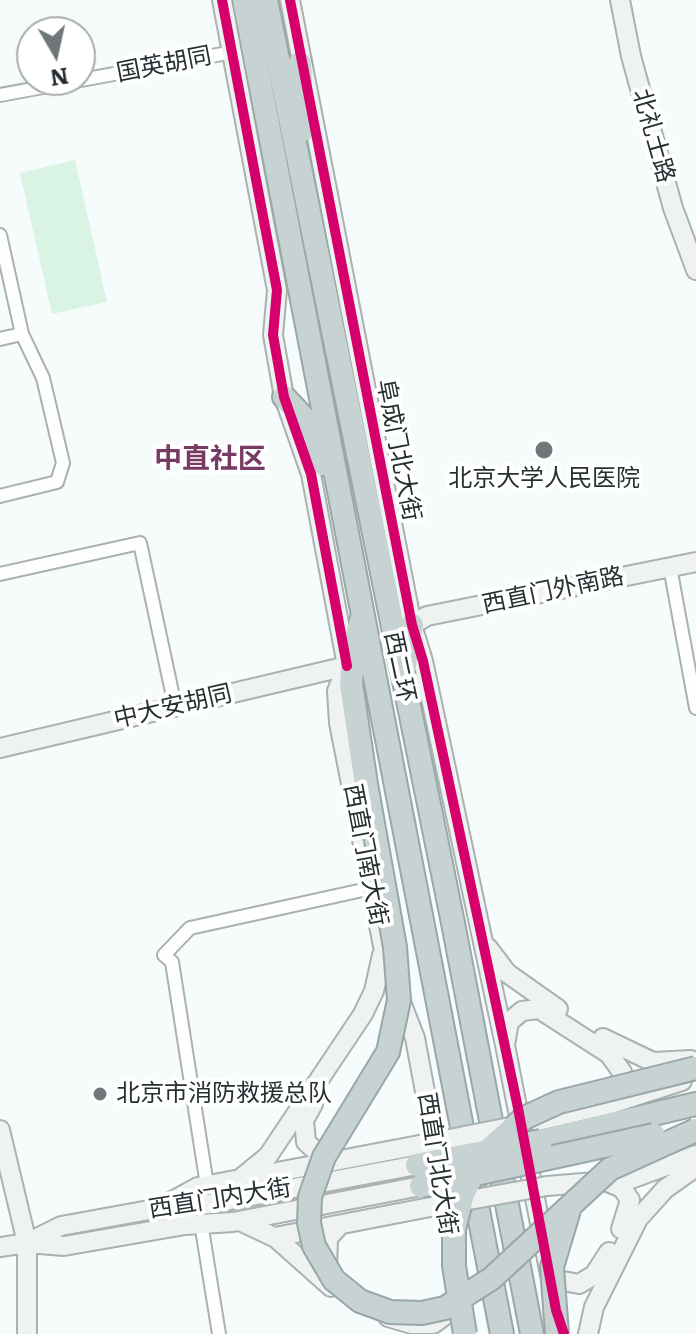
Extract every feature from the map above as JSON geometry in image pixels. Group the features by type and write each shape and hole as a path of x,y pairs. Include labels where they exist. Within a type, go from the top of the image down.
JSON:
{"highway":[{"name":"西二环","path":"244,0 502,1334"},
{"name":"西二环","path":"266,0 402,683 430,806 532,1334"},
{"path":"300,63 305,199"},
{"path":"284,397 304,418 329,484 344,511"},
{"path":"361,608 350,660 351,692 397,959 399,1009 384,1060 329,1149 315,1179 309,1216 321,1261 344,1290 373,1307 404,1314 435,1311 486,1283 596,1179 625,1159 696,1128"},
{"path":"402,683 412,625"},
{"path":"465,1334 454,1266 454,1229 463,1194 484,1154 524,1118 559,1102 696,1068"},
{"path":"419,1176 696,1104"},
{"path":"419,1176 696,1128"},
{"path":"557,1334 552,1290 554,1257 573,1202"}],"street":[{"path":"222,0 277,290 273,335 284,397 311,474 350,660"},
{"name":"阜成门北大街","path":"290,0 412,625 423,661 481,935"},
{"name":"北礼士路","path":"620,0 631,56 673,208 696,270"},
{"name":"国英胡同","path":"0,95 233,52"},
{"path":"0,235 4,268 22,334 43,378 63,463 57,482 0,496"},
{"path":"0,339 22,334"},
{"path":"0,574 140,543 175,706"},
{"name":"西直门外南路","path":"412,625 427,616 696,562"},
{"path":"670,567 696,708"},
{"name":"中大安胡同","path":"0,748 350,660"},
{"name":"西直门南大街","path":"350,660 338,686 337,707 382,944 391,979 416,1042"},
{"path":"207,1185 172,962 164,955 190,928 372,888"},
{"path":"481,935 564,1334"},
{"path":"481,935 507,973 610,1042 653,1062 696,1060"},
{"path":"240,1179 257,1168 270,1152 363,1014 376,984 382,944"},
{"path":"505,1045 505,1030 515,1016 528,1009 543,1010 617,1061 623,1081 618,1101"},
{"path":"416,1042 400,1020 371,1022 307,1112 304,1131 308,1145 319,1154 339,1161 419,1176 547,1186 574,1181 610,1183 631,1179 696,1155"},
{"name":"西直门北大街","path":"416,1042 447,1206 454,1334"},
{"path":"450,1293 444,1316 427,1325 394,1320 355,1302 331,1281 327,1267 328,1238 340,1225 419,1176 538,1121 618,1101 696,1076"},
{"path":"0,1130 27,1243 27,1334"},
{"path":"156,1209 207,1185 339,1161"},
{"path":"588,1334 594,1307 638,1219 665,1189 696,1167"},
{"name":"西直门内大街","path":"27,1243 61,1226 156,1209 419,1176"},
{"name":"西直门内大街","path":"0,1247 27,1243 64,1246 201,1223 240,1221 419,1176"},
{"path":"548,1266 556,1279 577,1285 603,1264 631,1205 624,1190 610,1183"},
{"path":"240,1221 275,1237 354,1307 414,1334"},
{"path":"201,1223 219,1334"},
{"path":"275,1237 340,1225"}],"green space":[{"path":"75,160 107,302 52,314 20,173"}],"cycle path":[{"path":"222,0 277,290 273,335 284,397 311,474 347,666"},
{"path":"290,0 412,625 423,661 518,1108 556,1310 564,1334"}],"place":[{"name":"北京大学人民医院","path":"544,450"},
{"name":"北京市消防救援总队","path":"100,1094"}],"district":[{"name":"中直社区","path":"210,460"}]}
